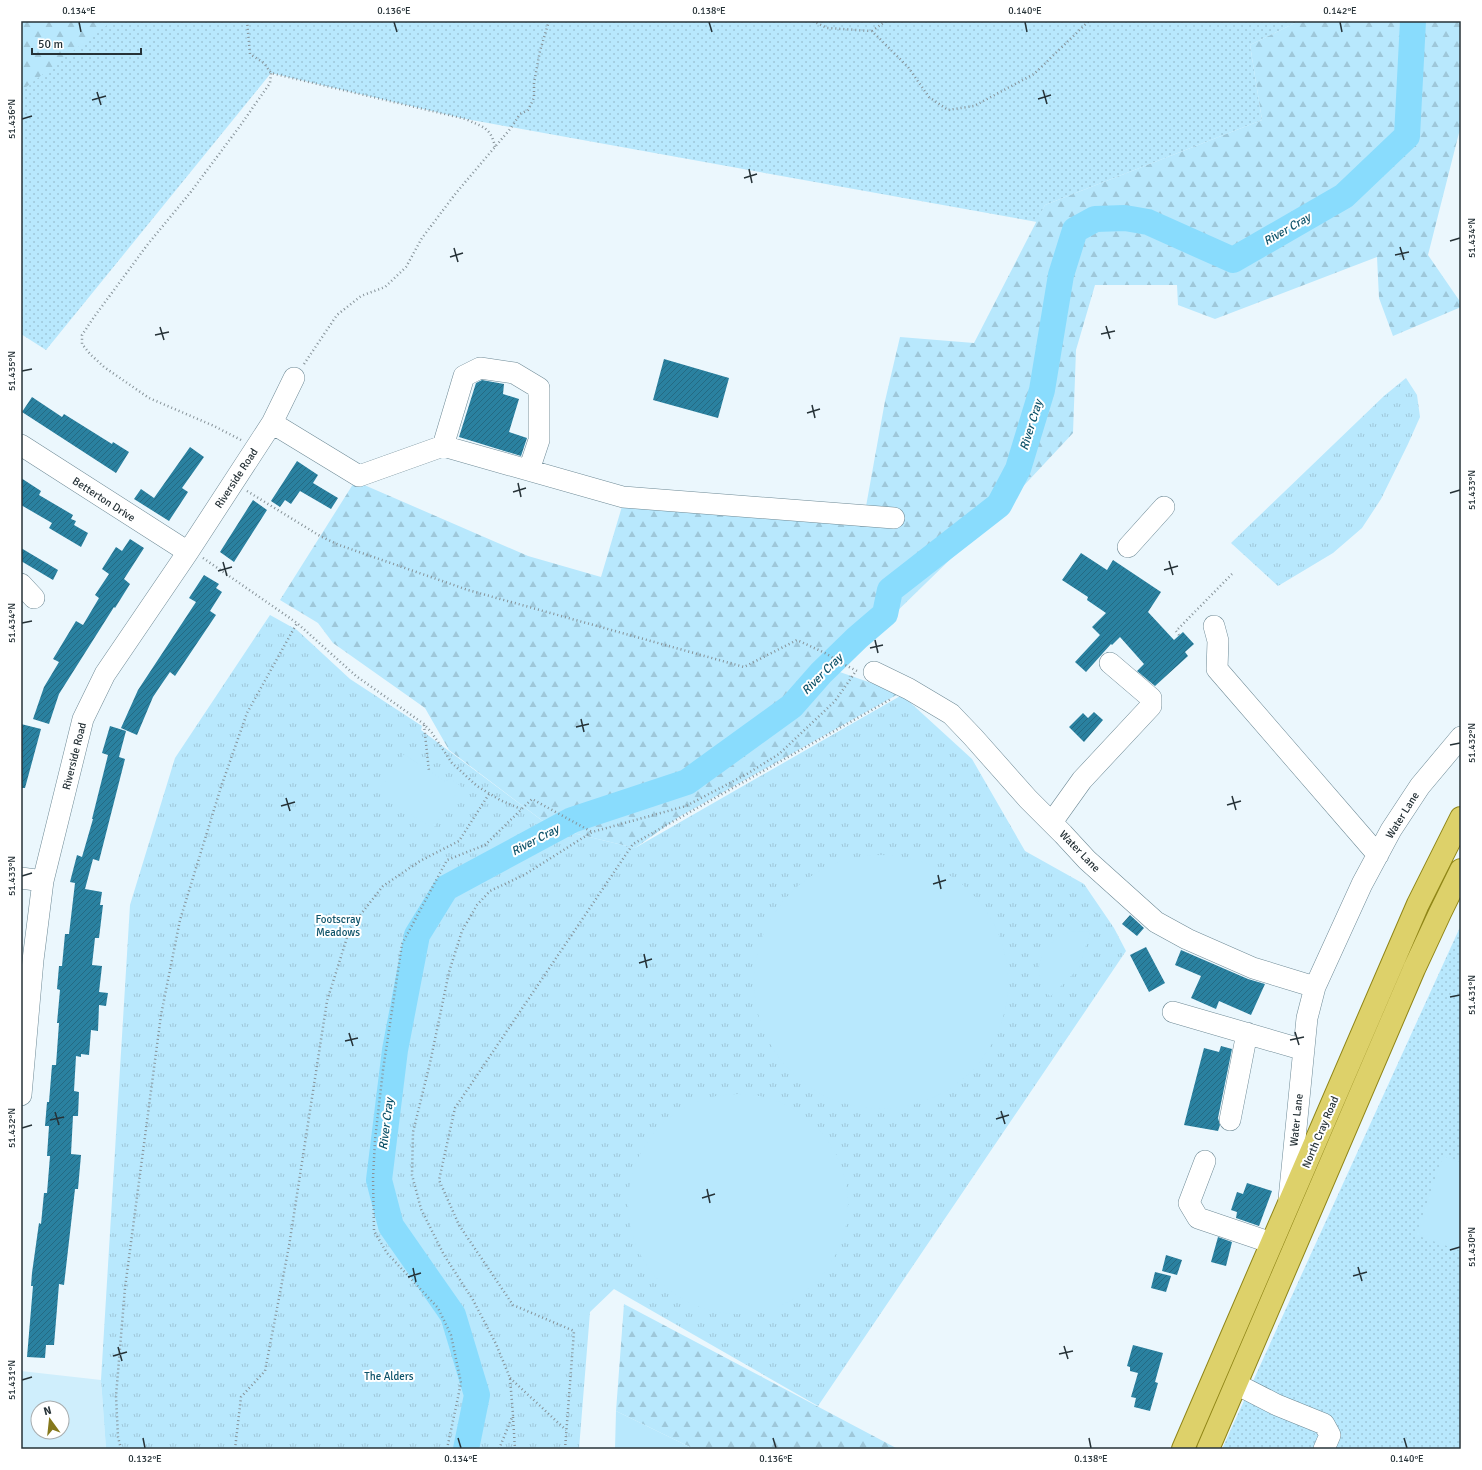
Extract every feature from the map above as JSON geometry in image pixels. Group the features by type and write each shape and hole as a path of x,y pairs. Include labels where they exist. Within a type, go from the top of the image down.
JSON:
{"main road":[{"name":"North Cray Road","path":"1183,1449 1418,904 1461,818"},
{"name":"North Cray Road","path":"1208,1449 1417,962 1461,870"}],"street":[{"path":"443,446 464,376 480,368 514,373 538,388 539,440 529,470"},
{"name":"Riverside Road","path":"21,1084 33,960 43,880 83,719 105,674 272,423 294,378"},
{"path":"272,423 359,476 443,446 623,497 894,518"},
{"name":"Betterton Drive","path":"21,445 188,550"},
{"path":"1128,547 1164,507"},
{"path":"1214,626 1218,641 1218,669 1378,855"},
{"path":"1052,822 1082,780 1151,706 1151,698 1110,663"},
{"name":"Water Lane","path":"865,671 909,689 952,712 1028,799 1052,822 1086,860 1156,922 1187,939 1253,968 1315,987"},
{"name":"Water Lane","path":"1288,1205 1307,1018 1315,987 1362,884 1391,830 1420,786 1461,737"},
{"path":"21,878 43,880"},
{"path":"1173,1012 1304,1050"},
{"path":"1230,1120 1247,1033"},
{"path":"1205,1160 1189,1203 1198,1218 1272,1243"},
{"path":"1236,1384 1277,1405 1324,1424 1330,1435 1324,1449"}],"path":[{"path":"247,21 250,54 264,62 271,73 270,83 190,194 148,244 94,317 82,335 82,344 104,367 149,398 214,426 239,439 254,451"},
{"path":"294,378 337,315 361,296 385,288 406,267 422,238 456,193 495,147 520,114 528,110 534,98 534,82 540,50 549,21"},
{"path":"813,21 827,28 872,31 886,21"},
{"path":"872,31 908,67 929,97 948,110 974,106 1034,74 1089,21"},
{"path":"271,73 466,119 486,129 493,136 495,147"},
{"path":"233,482 332,542 468,590 744,667 797,640 825,653 844,665 865,671 779,754 747,774 686,806 592,832 524,875 490,891 477,905 462,931 449,972 430,1063 413,1132 412,1175 421,1209 444,1255 473,1300 496,1344 510,1378 515,1449"},
{"path":"188,550 298,624 356,676 424,724 432,733 452,763 477,786 500,800 521,809"},
{"path":"1179,635 1176,631 1232,574"},
{"path":"121,1449 118,1437 116,1396 125,1288 161,1015 180,920 221,787 247,713 298,624"},
{"path":"565,1449 574,1331 513,1305 459,1225 439,1180 455,1108 633,844 909,689"},
{"path":"424,724 430,771"},
{"path":"235,1449 241,1396 266,1371 289,1246 327,1001 350,928 383,886 420,861 459,841 489,794"},
{"path":"446,1449 461,1383 451,1335 438,1308 387,1253 374,1230 373,1178 378,1117 394,989 402,944 447,860 485,845 532,799 592,832"},
{"path":"510,1378 566,1430"},
{"path":"499,1449 513,1415"}],"shaded area":[{"path":"21,1371 101,1380 106,1449 21,1449"}],"green space":[{"path":"21,21 1299,21 1250,45 1262,120 1045,205 1037,222 466,119 271,73 46,350 21,334"},
{"path":"21,21 112,21 21,91"},
{"path":"1299,21 1461,21 1461,125 1428,255 1461,303 1461,307 1393,336 1379,298 1377,257 1215,319 1178,305 1177,285 1095,285 1076,350 1073,433 1003,508 847,660 846,642 814,663 900,693 679,817 635,848 552,828 449,750 425,708 333,643 318,623 280,600 355,481 528,556 601,577 623,503 863,523 885,401 900,337 974,343 1045,205 1262,120 1250,45"},
{"path":"1406,378 1417,395 1420,417 1381,499 1362,528 1333,553 1278,586 1231,543 1384,396"},
{"path":"270,615 297,630 350,679 422,726 421,730 552,828 635,848 902,695 972,759 1025,851 1084,884 1114,928 1126,951 818,1406 614,1289 590,1312 579,1449 106,1449 101,1380 130,905 175,758"},
{"path":"404,754 446,782 449,778 461,786 433,829 378,793"},
{"path":"869,855 893,855 930,864 962,883 980,901 999,933 1006,957 1008,982 1006,1007 999,1031 980,1063 962,1081 930,1100 918,1104 893,1109 869,1109 832,1100 800,1081 782,1063 763,1031 759,1019 754,994 754,970 763,933 782,901 800,883 832,864 844,860"},
{"path":"1461,925 1461,1449 1222,1449"},
{"path":"1072,931 1090,932 1079,968 1050,997 1043,986 1039,974 1041,958 1056,939"},
{"path":"727,1094 749,1094 780,1102 799,1112 816,1126 830,1143 840,1162 848,1193 848,1215 840,1246 830,1265 816,1282 799,1296 780,1306 749,1314 727,1314 696,1306 686,1301 668,1289 653,1274 646,1265 636,1246 628,1215 628,1193 636,1162 641,1152 653,1134 668,1119 677,1112 696,1102"},
{"path":"1443,1156 1461,1162 1461,1251 1416,1235"},
{"path":"624,1304 898,1449 694,1449 616,1411"},
{"path":"616,1411 694,1449 615,1449"}],"building":[{"path":"664,359 729,378 718,418 653,400"},
{"path":"482,380 504,384 503,394 519,399 509,432 527,438 521,456 459,437 476,383"},
{"path":"32,397 62,417 64,414 112,444 113,442 129,452 116,473 22,412"},
{"path":"190,447 204,457 182,488 188,492 169,521 134,499 141,489 154,498"},
{"path":"297,461 318,475 313,483 338,498 331,509 300,491 291,504 285,500 280,507 271,501"},
{"path":"21,478 41,491 39,495 73,515 71,519 76,521 74,525 88,533 81,547 49,528 52,523 21,505"},
{"path":"253,500 267,510 234,562 220,552"},
{"path":"130,539 144,548 124,579 130,584 59,694 49,724 33,719 44,687 59,662 53,659 76,621 83,625 99,598 95,595 109,574 102,569 116,547 122,551"},
{"path":"21,548 58,570 53,580 21,561"},
{"path":"1081,553 1107,570 1113,560 1161,592 1148,612 1174,640 1183,632 1194,644 1185,652 1188,656 1155,686 1137,671 1144,664 1120,637 1112,645 1111,644 1086,672 1075,662 1100,635 1092,627 1106,613 1087,600 1088,597 1062,580"},
{"path":"204,575 219,584 216,588 222,592 210,611 216,615 175,676 170,672 153,697 137,735 121,728 138,690 196,602 189,598"},
{"path":"1094,712 1103,720 1084,742 1069,727 1083,713 1088,718"},
{"path":"21,724 41,729 25,788 21,788"},
{"path":"110,726 126,731 119,757 125,759 99,861 93,859 85,889 102,892 100,905 103,905 99,938 95,938 92,965 102,966 99,992 108,993 106,1006 99,1005 98,1031 91,1030 89,1055 81,1054 81,1057 76,1056 74,1091 79,1092 78,1116 73,1116 71,1154 81,1155 78,1189 75,1189 64,1285 59,1284 54,1345 46,1345 45,1358 27,1357 33,1286 31,1286 32,1273 39,1223 41,1224 44,1193 47,1193 50,1156 47,1156 49,1126 45,1126 47,1102 49,1102 52,1065 56,1065 59,1023 57,1023 60,990 57,989 59,966 62,966 65,934 69,934 75,883 70,882 77,855 82,857 93,819 108,755 102,753"},
{"path":"1130,915 1144,928 1137,936 1122,924"},
{"path":"1146,947 1165,983 1149,992 1130,955"},
{"path":"1181,950 1248,979 1265,984 1251,1015 1219,1001 1216,1009 1191,998 1201,976 1175,965"},
{"path":"1221,1046 1232,1049 1218,1118 1220,1125 1218,1131 1184,1125 1204,1048 1219,1052"},
{"path":"1247,1183 1272,1191 1259,1226 1236,1218 1237,1212 1231,1210 1237,1192 1243,1194"},
{"path":"1218,1237 1232,1242 1226,1266 1211,1262"},
{"path":"1166,1255 1182,1260 1177,1275 1162,1271"},
{"path":"1155,1272 1171,1276 1166,1292 1151,1288"},
{"path":"1133,1345 1163,1353 1155,1382 1158,1383 1150,1411 1134,1407 1136,1398 1131,1397 1138,1373 1130,1371 1130,1367 1127,1366"}],"waterway":[{"name":"River Cray","path":"466,1449 477,1395 453,1315 391,1226 379,1180 395,1050 417,935 446,888 572,820 687,782 792,706 821,673 857,638 885,614 890,590 999,505 1018,469 1042,390 1061,275 1075,230 1095,219 1125,218 1148,222 1233,260 1344,196 1407,136 1413,21"}],"park label":[{"name":"Footscray Meadows","path":"338,925"},
{"name":"The Alders","path":"389,1376"}]}
